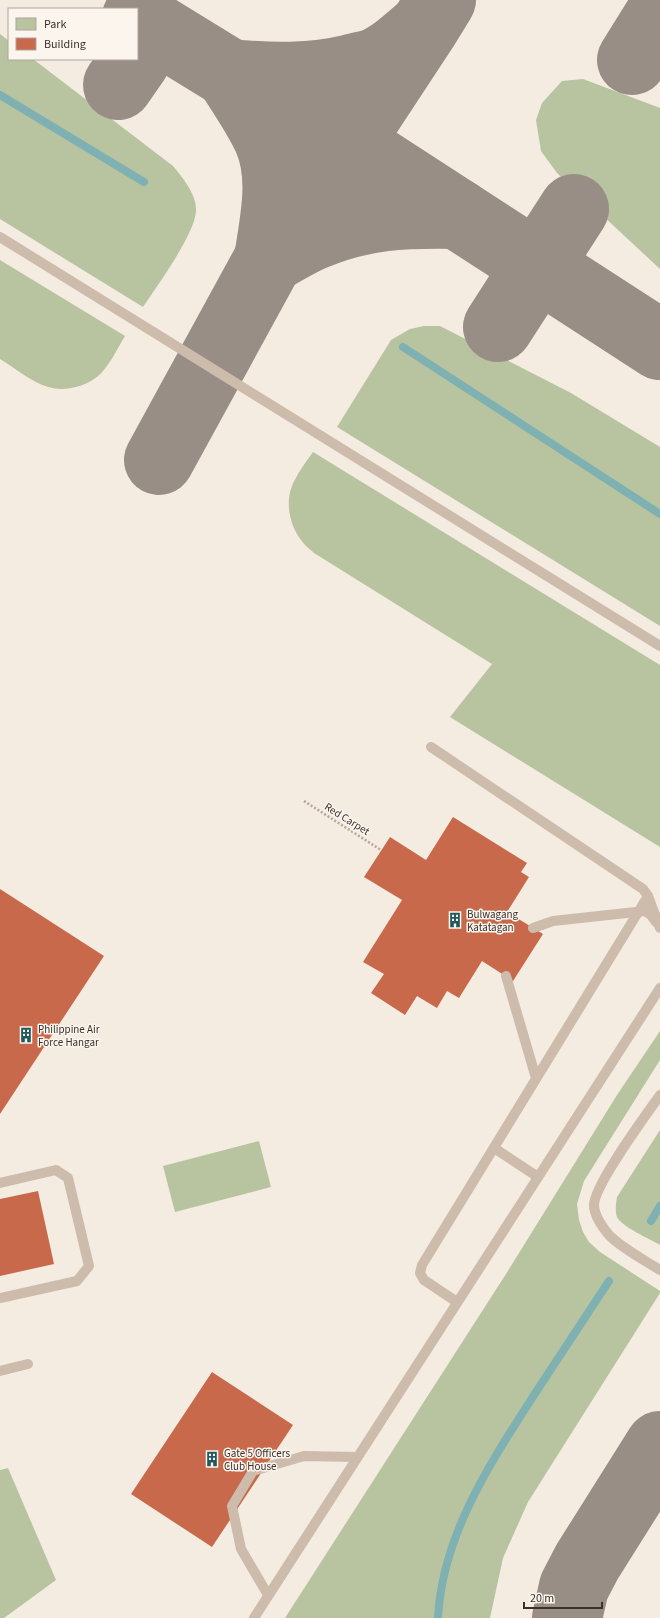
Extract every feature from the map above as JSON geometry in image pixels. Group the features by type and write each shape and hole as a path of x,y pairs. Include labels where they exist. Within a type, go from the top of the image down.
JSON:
{"lane":[{"path":"0,237 660,646"},
{"path":"431,747 642,889 648,896 660,928"},
{"path":"457,1302 424,1280 420,1273 422,1265 648,896"},
{"path":"533,928 553,921 645,911 651,915 660,928"},
{"path":"506,976 536,1078"},
{"path":"254,1618 356,1457 660,988"},
{"path":"660,1095 608,1173 597,1192 594,1206 600,1222 610,1236 660,1270"},
{"path":"494,1148 538,1177"},
{"path":"0,1183 56,1170 68,1178 90,1266 77,1281 0,1298"},
{"path":"0,1371 28,1364"},
{"path":"268,1595 242,1549 232,1506 253,1471 304,1456 356,1457"}],"path":[{"name":"Red Carpet","path":"304,801 381,850"}],"green space":[{"path":"0,34 8,40 8,60 34,60 173,166 185,181 192,193 196,205 194,221 189,233 166,273 143,307 0,219"},
{"path":"583,79 660,108 660,269 557,173 541,151 536,120 542,103 562,81"},
{"path":"0,260 125,336 109,363 92,381 67,389 48,387 35,382 0,359"},
{"path":"424,326 440,326 571,393 660,447 660,626 337,427 391,340 410,329"},
{"path":"313,452 660,665 660,847 450,717 492,664 314,553 302,542 291,521 289,500 294,482"},
{"path":"660,1031 660,1060 584,1181 577,1204 579,1220 583,1232 589,1242 600,1252 660,1291 660,1293 528,1502 503,1558 490,1618 285,1618 506,1274 617,1095"},
{"path":"660,1130 660,1245 624,1225 617,1217 616,1210 617,1197"},
{"path":"259,1141 271,1187 175,1212 163,1166"},
{"path":"8,1468 56,1580 4,1618 0,1618 0,1470"}],"building":[{"name":"Bulwagang Katatagan","path":"453,817 527,863 521,872 529,877 507,912 543,934 513,981 482,961 459,998 447,991 437,1008 417,996 405,1015 371,993 384,974 363,962 402,900 364,877 390,837 426,860"},
{"name":"Philippine Air Force Hangar","path":"0,889 104,956 0,1114"},
{"path":"38,1191 54,1264 0,1276 0,1199"},
{"name":"Gate 5 Officers Club House","path":"212,1372 293,1425 212,1547 131,1494"}],"waterway":[{"path":"0,95 144,182"},
{"path":"403,347 660,514"},
{"path":"651,1221 660,1206"},
{"path":"438,1618 442,1587 449,1558 471,1500 501,1446 609,1281"}],"taxiway":[{"path":"159,460 269,259 348,143 441,0"},
{"path":"632,60 660,15"},
{"path":"138,18 230,74 348,143 660,345"},
{"path":"230,74 291,77 321,75 370,65 393,53 422,29"},
{"path":"118,85 135,60"},
{"path":"230,74 260,122 268,138 276,167 276,214 269,259"},
{"path":"498,327 574,209"},
{"path":"269,259 308,237 350,223 385,216 458,214"},
{"path":"567,1618 574,1587 587,1562 660,1446"}],"place":[{"name":"Bulwagang Katatagan","path":"455,920"},
{"name":"Philippine Air Force Hangar","path":"26,1035"},
{"name":"Gate 5 Officers Club House","path":"212,1459"}]}
